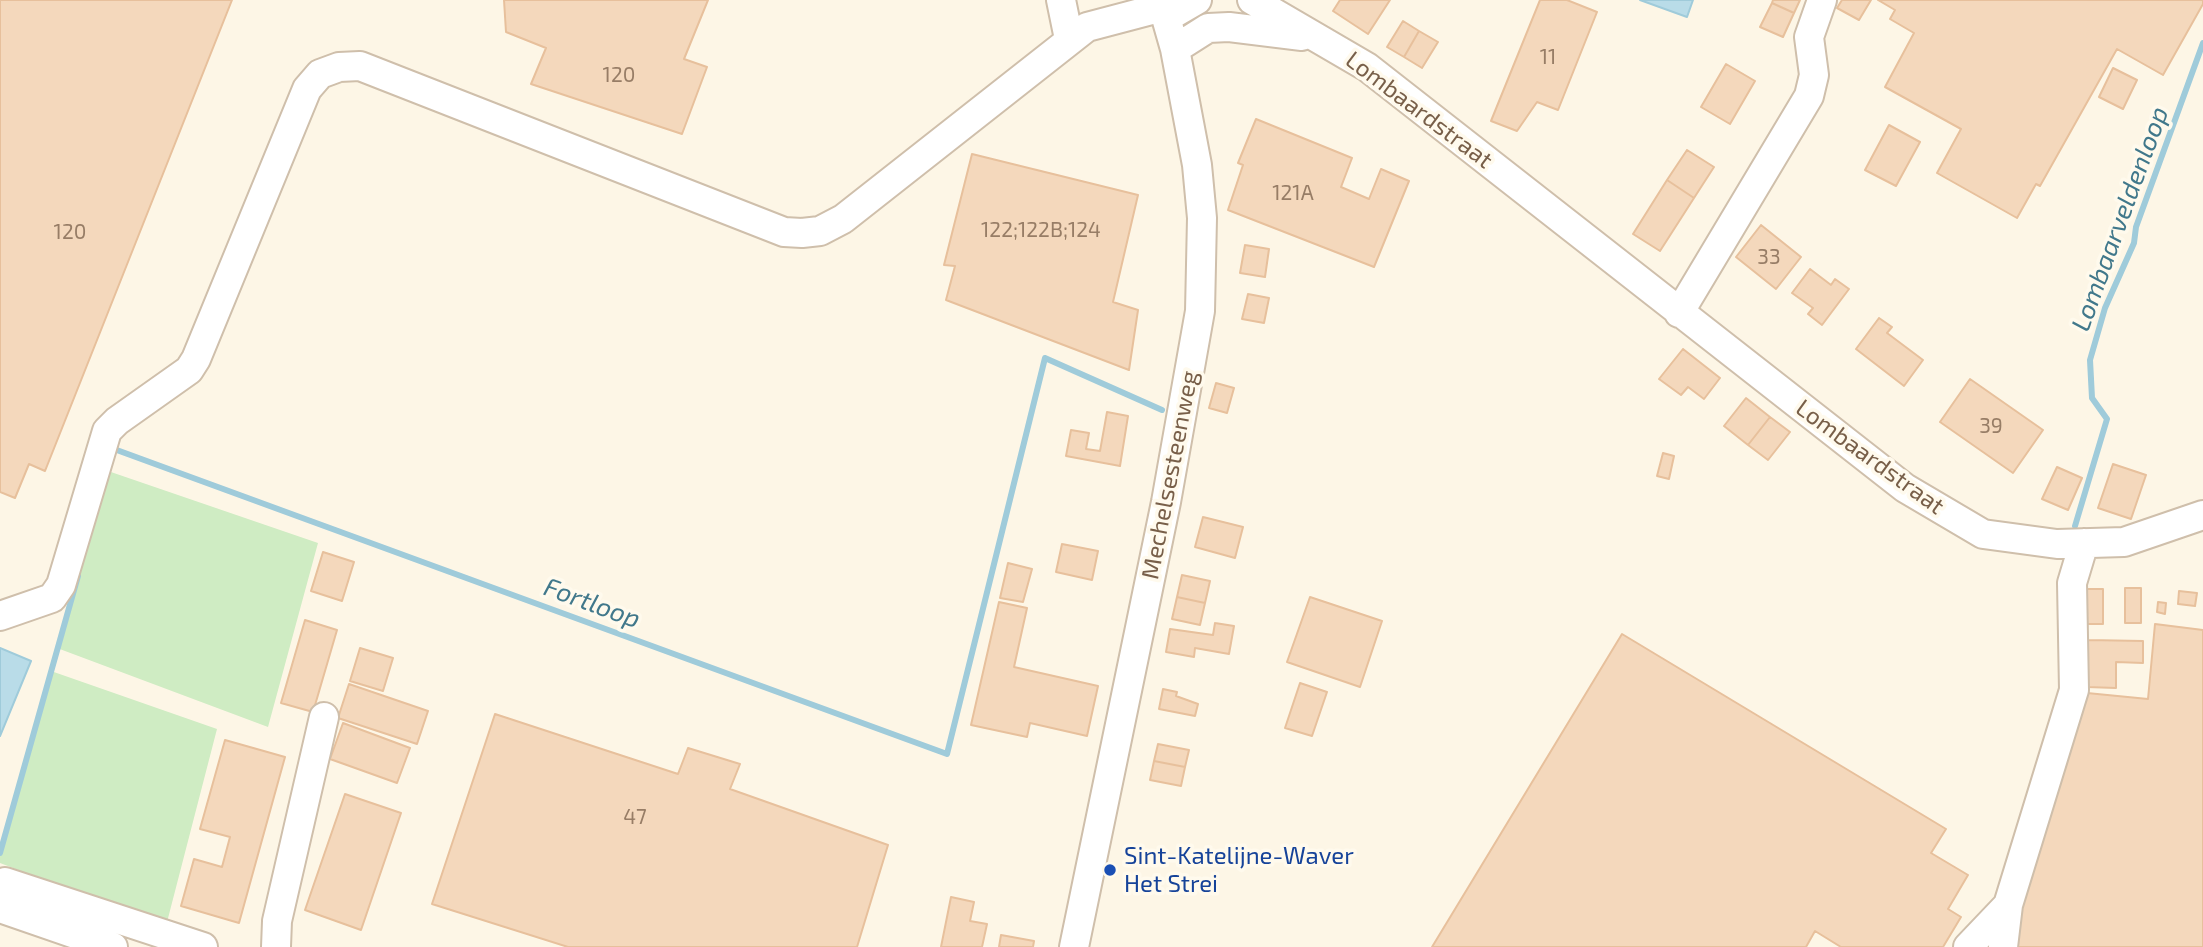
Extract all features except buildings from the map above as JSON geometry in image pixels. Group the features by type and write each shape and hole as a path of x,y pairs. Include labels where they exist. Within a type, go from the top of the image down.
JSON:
{"street":[{"path":"1061,0 1069,39"},
{"path":"0,616 52,598 61,585 107,432 189,370 196,359 307,89 320,74 339,67 360,66 783,232 802,233 820,231 843,219 1087,27 1197,0"},
{"name":"Lombaardstraat","path":"1232,0 1258,4 1322,39 1367,68 1905,488 1983,534 2057,544 2124,542 2203,515"},
{"path":"1679,313 1809,96 1814,75 1809,37 1822,0"},
{"name":"Mechelsesteenweg","path":"1074,947 1174,461 1200,311 1202,218 1197,165 1175,49 1163,8"},
{"name":"Lombaardstraat","path":"1175,49 1208,29 1229,27 1322,39"},
{"path":"2003,947 2008,905 2074,690 2072,583 2084,543"},
{"path":"276,947 277,921 324,717"},
{"path":"3,895 113,947"},
{"path":"3,895 203,947"},
{"path":"1968,947 2008,905"}],"green space":[{"path":"108,471 318,543 268,727 57,648"},
{"path":"51,671 217,729 166,926 0,863 0,846"}],"water":[{"path":"1640,0 1693,0 1687,17"},
{"path":"0,648 31,661 0,736"}],"waterway":[{"name":"Lombaarveldenloop","path":"2075,526 2107,419 2092,398 2090,360 2105,308 2134,243 2136,227 2203,43"},
{"name":"Fortloop","path":"112,454 114,449 947,754 1045,358 1162,410"},
{"name":"Fortloop","path":"0,853 78,576"}],"place":[{"name":"Sint-Katelijne-Waver Het Strei","path":"1110,870"}]}
